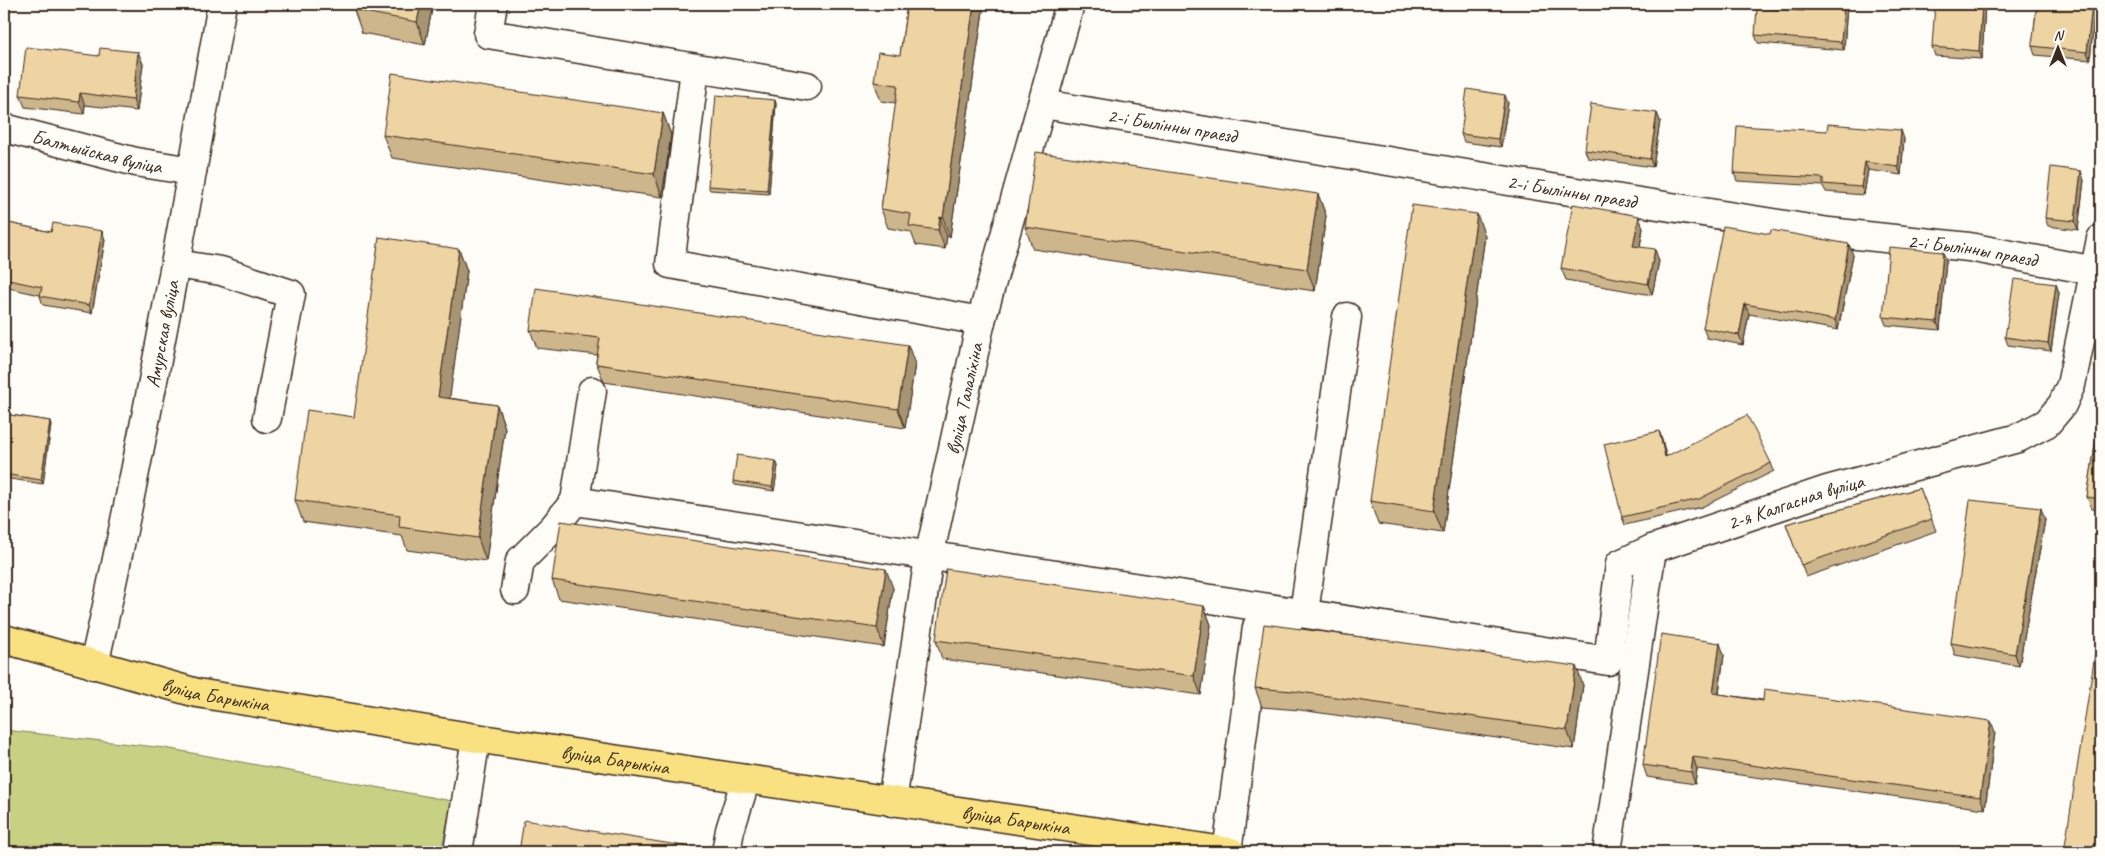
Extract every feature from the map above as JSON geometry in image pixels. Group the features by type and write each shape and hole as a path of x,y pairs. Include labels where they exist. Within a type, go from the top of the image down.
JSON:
{"main road":[{"name":"вуліца Барыкіна","path":"4,639 197,692 476,738 1231,852"}],"street":[{"name":"Амурская вуліца","path":"94,665 113,581 176,264 222,4"},
{"path":"493,4 488,34 807,86"},
{"name":"вуліца Талаліхіна","path":"892,802 929,557 981,320 1070,4"},
{"path":"694,69 670,264 981,320"},
{"name":"2-і Былінны праезд","path":"1043,104 1829,232 1970,248 2098,271"},
{"name":"Балтыйская вуліца","path":"4,128 136,162 192,171"},
{"name":"2-я Калгасная вуліца","path":"1304,612 1608,661 1620,564 1652,549 1826,490 2018,438 2047,423 2062,405 2071,385 2098,271 2101,239"},
{"path":"176,264 221,271 291,294 267,418"},
{"path":"1304,612 1347,317"},
{"path":"515,590 520,561 553,528 575,501 592,391"},
{"path":"575,501 929,557 1304,612"},
{"path":"1607,852 1652,549"},
{"path":"1227,852 1257,627 1304,612"},
{"path":"458,852 476,738"},
{"path":"726,852 730,830 746,779"}],"green space":[{"path":"4,730 165,748 452,801 441,852 4,852"}],"building":[{"path":"356,4 421,4 417,22 354,10"},
{"path":"907,4 974,4 943,218 940,217 938,230 909,226 911,214 881,209 898,85 874,82 878,52 900,55"},
{"path":"1804,4 1844,4 1841,42 1755,35 1757,8 1804,11"},
{"path":"1935,4 1982,4 1979,51 1932,47"},
{"path":"2037,4 2092,4 2087,52 2032,46"},
{"path":"26,47 99,56 100,48 138,52 133,100 80,93 79,102 20,95"},
{"path":"392,73 663,113 654,174 383,135"},
{"path":"1467,89 1505,95 1498,139 1461,134"},
{"path":"716,95 775,100 767,190 708,186"},
{"path":"1591,104 1657,113 1650,159 1585,150"},
{"path":"1828,124 1901,130 1898,167 1865,162 1861,187 1823,184 1823,178 1734,173 1737,126 1827,131"},
{"path":"1036,152 1318,194 1307,269 1025,227"},
{"path":"2051,167 2081,171 2075,221 2045,218"},
{"path":"1573,204 1639,216 1633,246 1655,249 1648,284 1561,268"},
{"path":"1412,205 1477,214 1434,511 1370,501"},
{"path":"4,222 51,232 53,223 102,231 89,305 40,296 42,287 4,279"},
{"path":"1723,226 1770,234 1771,230 1849,244 1835,320 1745,304 1739,335 1703,328"},
{"path":"379,237 459,249 438,397 497,405 478,538 399,527 400,515 295,500 307,410 354,417"},
{"path":"1889,247 1943,252 1937,322 1883,317"},
{"path":"2014,279 2056,284 2048,343 2005,337"},
{"path":"536,288 908,345 898,409 597,364 600,338 530,330"},
{"path":"2101,408 2101,499 2087,497"},
{"path":"4,414 50,421 41,480 4,474"},
{"path":"1747,415 1771,463 1699,499 1622,517 1604,444 1659,431 1665,457"},
{"path":"737,455 776,461 772,487 733,481"},
{"path":"1920,488 1932,519 1801,565 1786,524"},
{"path":"1970,500 2041,508 2015,654 1951,643"},
{"path":"561,521 886,569 877,628 552,580"},
{"path":"946,569 1204,606 1194,676 936,640"},
{"path":"1264,624 1576,666 1567,730 1293,691 1255,688"},
{"path":"1661,634 1720,643 1713,693 1763,701 1764,689 1991,721 1980,797 1693,757 1691,772 1643,765"},
{"path":"2097,641 2101,641 2101,852 2064,852"},
{"path":"524,820 690,847 689,852 519,852"}]}
